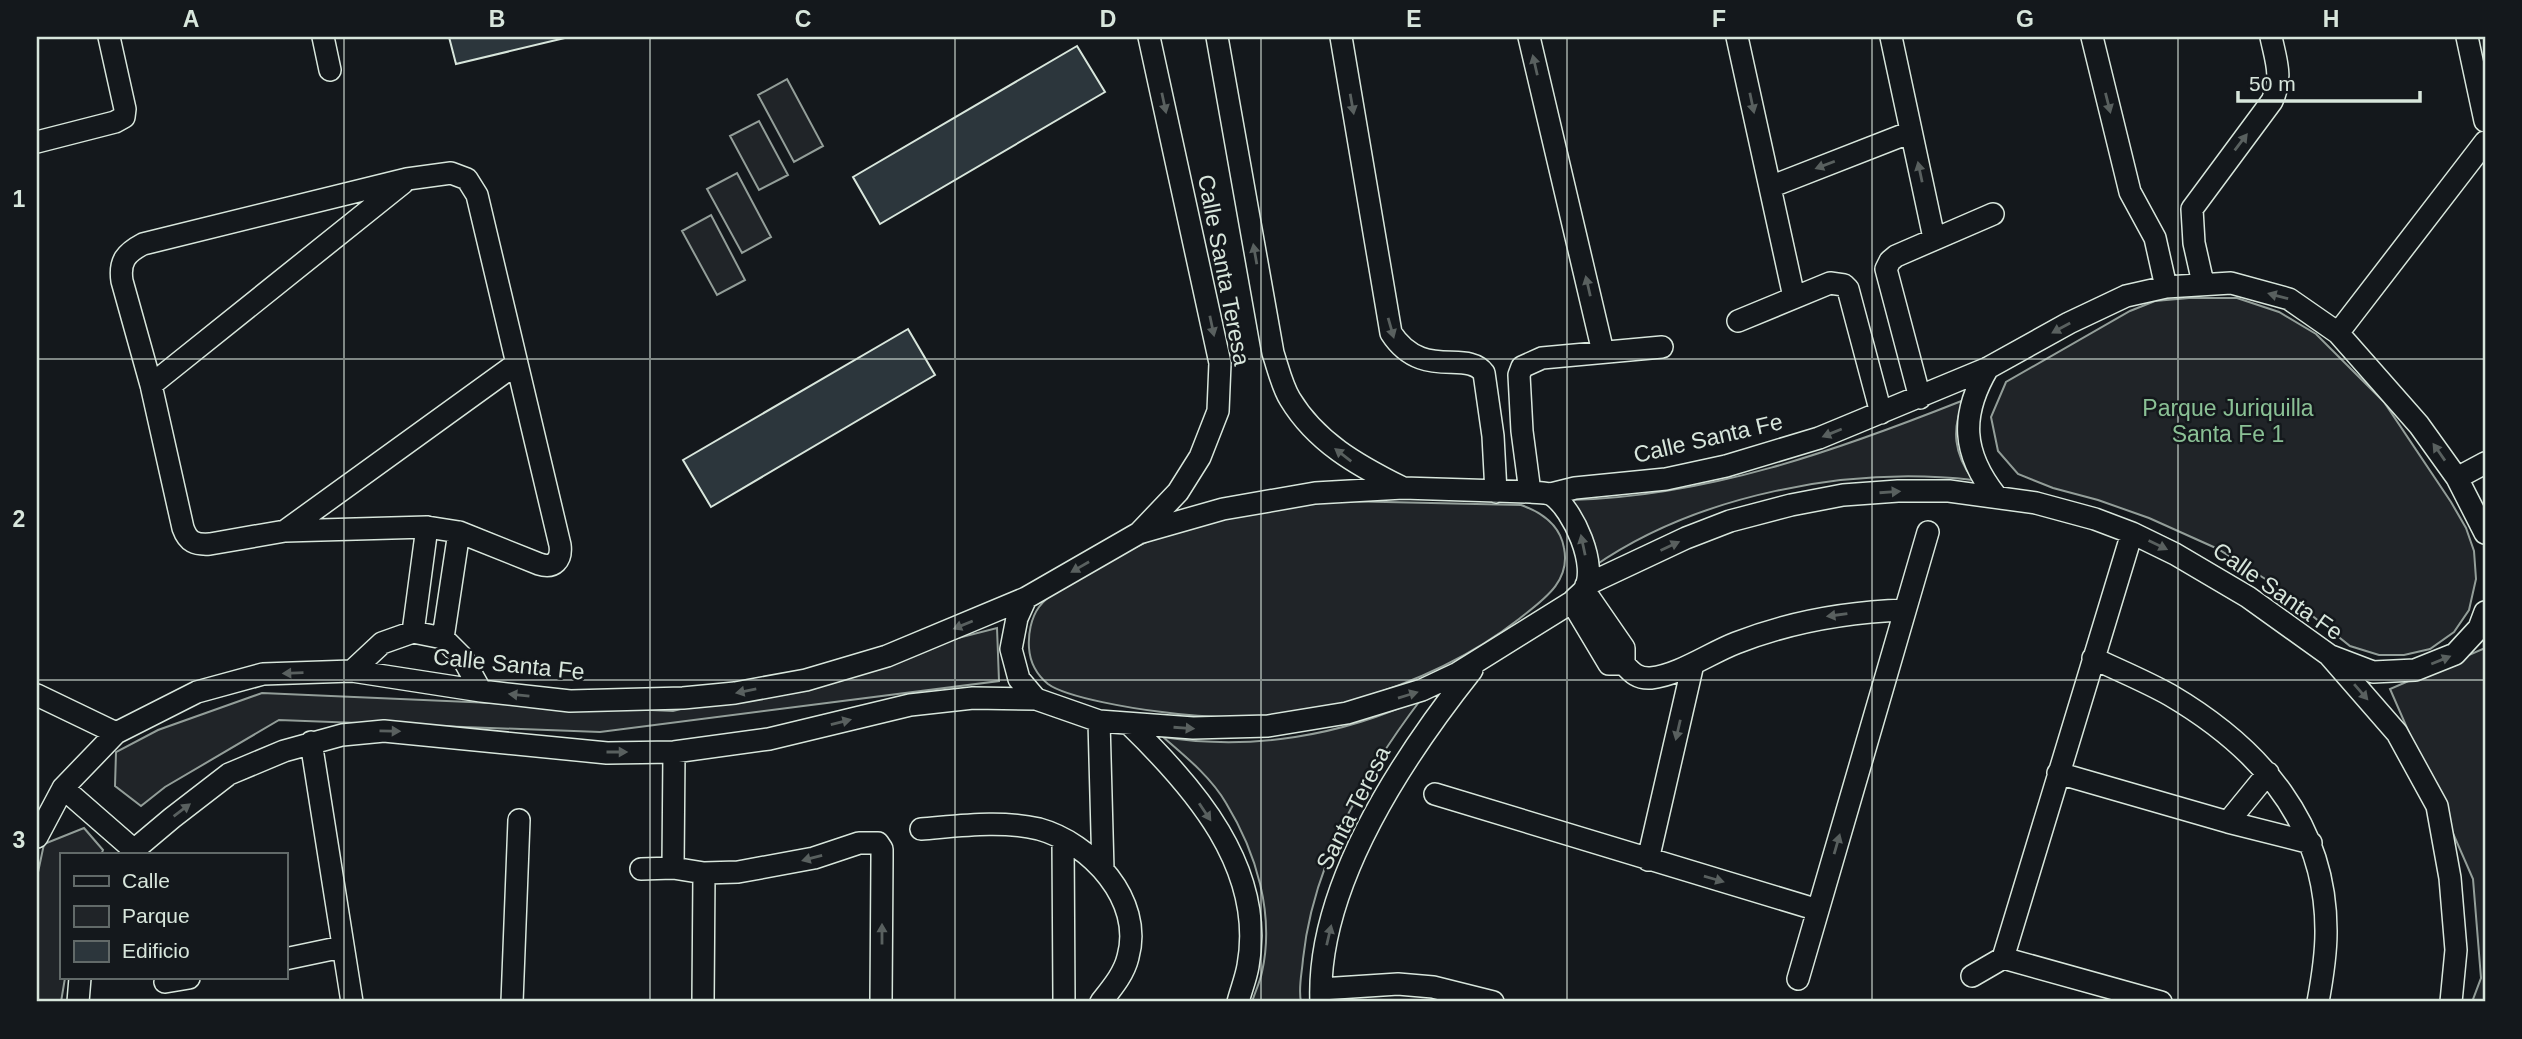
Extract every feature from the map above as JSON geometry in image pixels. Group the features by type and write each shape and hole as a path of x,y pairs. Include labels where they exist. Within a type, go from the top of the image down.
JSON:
{"street":[{"path":"37,142 115,122 124,117 125,109 110,37"},
{"path":"323,37 330,70"},
{"name":"Calle Santa Teresa","path":"1139,533 1178,492 1200,457 1218,411 1220,363 1149,37"},
{"name":"Calle Santa Teresa","path":"1217,37 1273,353 1289,398 1316,434 1354,463 1402,488"},
{"path":"1341,37 1391,334 1398,344 1418,359 1474,365 1485,373 1493,436 1496,492"},
{"path":"1529,37 1603,352"},
{"path":"1737,37 1794,297"},
{"path":"1891,37 1934,238"},
{"path":"2092,37 2130,192 2155,238 2166,288"},
{"path":"2203,284 2194,243 2192,209 2272,101 2278,86 2278,71 2271,37"},
{"path":"2467,37 2485,121"},
{"path":"1770,187 1911,132"},
{"path":"2338,333 2485,142"},
{"path":"452,173 467,179 474,186 562,555 556,563 546,566 459,532 427,527 285,531 199,545 186,536 121,270 123,260 131,250 143,244 407,179 452,173"},
{"path":"151,385 407,179"},
{"path":"1920,398 1886,269 1896,256 1993,214"},
{"path":"1738,321 1830,283 1844,285 1848,289 1881,413"},
{"name":"Calle Santa Fe","path":"37,837 62,788 116,733 197,692 263,674 352,671 481,691 570,701 683,698 734,693 806,680 887,656 1026,598 1139,533 1223,509 1315,493 1402,488 1540,493 1666,479 1726,466 1819,438 1920,398 1988,368 2069,323 2126,296 2166,288 2231,284 2289,299 2338,333 2419,425 2457,478 2485,533"},
{"path":"1662,347 1542,358 1522,367 1519,375 1522,431 1540,493 1571,516 1580,533 1587,570 1581,592 1609,664 1624,664 1634,675 1654,678 1774,628 1861,611 1905,610"},
{"path":"285,531 516,364"},
{"path":"1988,368 1976,388 1968,434 1972,456 1982,478 1996,496"},
{"path":"2457,478 2485,463"},
{"name":"Calle Santa Fe","path":"1036,699 1099,720 1193,728 1268,726 1347,713 1422,690 1458,673 1581,592 1686,538 1730,522 1791,505 1843,495 1898,491 1949,491 2036,503 2095,519 2132,533 2175,554 2248,597 2329,655 2396,733 2437,806 2450,878 2456,950 2451,1002"},
{"path":"413,632 427,527"},
{"path":"443,638 459,532"},
{"path":"1798,979 1928,532"},
{"path":"1972,976 2003,958 2132,533"},
{"path":"1026,598 1017,618 1011,649 1019,679 1036,699"},
{"path":"2329,655 2373,672 2415,670 2455,654 2479,628 2485,612"},
{"path":"352,671 382,643 413,632 443,638 462,657 481,691"},
{"name":"Santa Teresa","path":"1321,996 1322,965 1339,897 1359,847 1396,776 1434,717 1481,658"},
{"path":"2093,658 2170,695 2230,738 2268,773 2294,807 2311,844 2322,888 2326,933 2318,1002"},
{"path":"1648,860 1693,664"},
{"path":"37,695 116,733"},
{"path":"62,788 133,853 172,818 229,774 310,742 342,735 384,731 607,753 674,752 769,739 910,705 973,698 1036,699"},
{"path":"1099,720 1103,870"},
{"path":"1129,724 1168,762 1230,848 1242,879 1250,921 1248,964 1238,1002"},
{"path":"310,742 352,1002"},
{"path":"673,868 674,752"},
{"path":"2058,773 2311,844"},
{"path":"2228,822 2268,773"},
{"path":"1436,794 1818,910"},
{"path":"512,1002 519,820"},
{"path":"921,829 1009,825 1038,829 1063,839 1087,854 1103,870 1125,906 1132,939 1124,969 1101,1002"},
{"path":"1063,839 1064,1002"},
{"path":"641,869 673,868 704,873 738,873 814,858 859,843 878,843 882,849 881,1002"},
{"path":"703,1002 704,873"},
{"path":"287,959 342,947"},
{"path":"2003,958 2161,1002"},
{"path":"78,1002 80,979"},
{"path":"165,982 182,979"},
{"path":"1321,996 1398,984 1433,987 1459,998 1493,1002"}],"green space":[{"path":"787,79 823,146 794,162 758,95"},
{"path":"759,121 788,175 759,190 730,136"},
{"path":"737,173 771,237 742,253 707,189"},
{"path":"711,215 745,280 717,295 682,231"},
{"name":"Parque Juriquilla Santa Fe 1","path":"2237,298 2279,312 2316,334 2384,402 2451,502 2466,528 2474,551 2476,579 2469,610 2454,632 2430,649 2404,655 2379,655 2350,646 2270,582 2218,549 2149,518 2053,488 2018,474 1998,451 1991,417 2006,382 2130,311 2155,301"},
{"path":"1964,400 1957,422 1956,442 1962,461 1973,480 1876,477 1776,491 1679,521 1634,542 1593,567 1589,531 1570,500 1672,490 1771,468 1869,436"},
{"path":"1341,501 1521,505 1536,511 1554,526 1564,548 1563,571 1546,597 1480,646 1418,677 1375,694 1329,707 1258,716 1186,715 1070,694 1048,684 1035,668 1029,637 1036,611 1063,586 1101,564 1173,531 1219,518 1275,506"},
{"path":"997,628 999,681 600,732 279,720 165,787 141,806 115,786 116,752 158,730 262,693 673,711"},
{"path":"2485,648 2485,1002 2472,1002 2481,978 2473,879 2390,689"},
{"path":"1422,698 1361,789 1330,855 1309,924 1300,981 1301,1002 1252,1002 1262,972 1266,928 1254,863 1237,822 1220,793 1197,767 1163,737 1229,742 1295,737 1360,722"},
{"path":"84,828 103,850 102,853 60,853 60,979 65,979 61,1002 37,1002 37,877 44,844"}],"building":[{"path":"449,37 569,37 456,64"},
{"path":"1077,46 1105,92 880,224 853,177"},
{"path":"908,329 935,375 711,507 683,460"}]}
